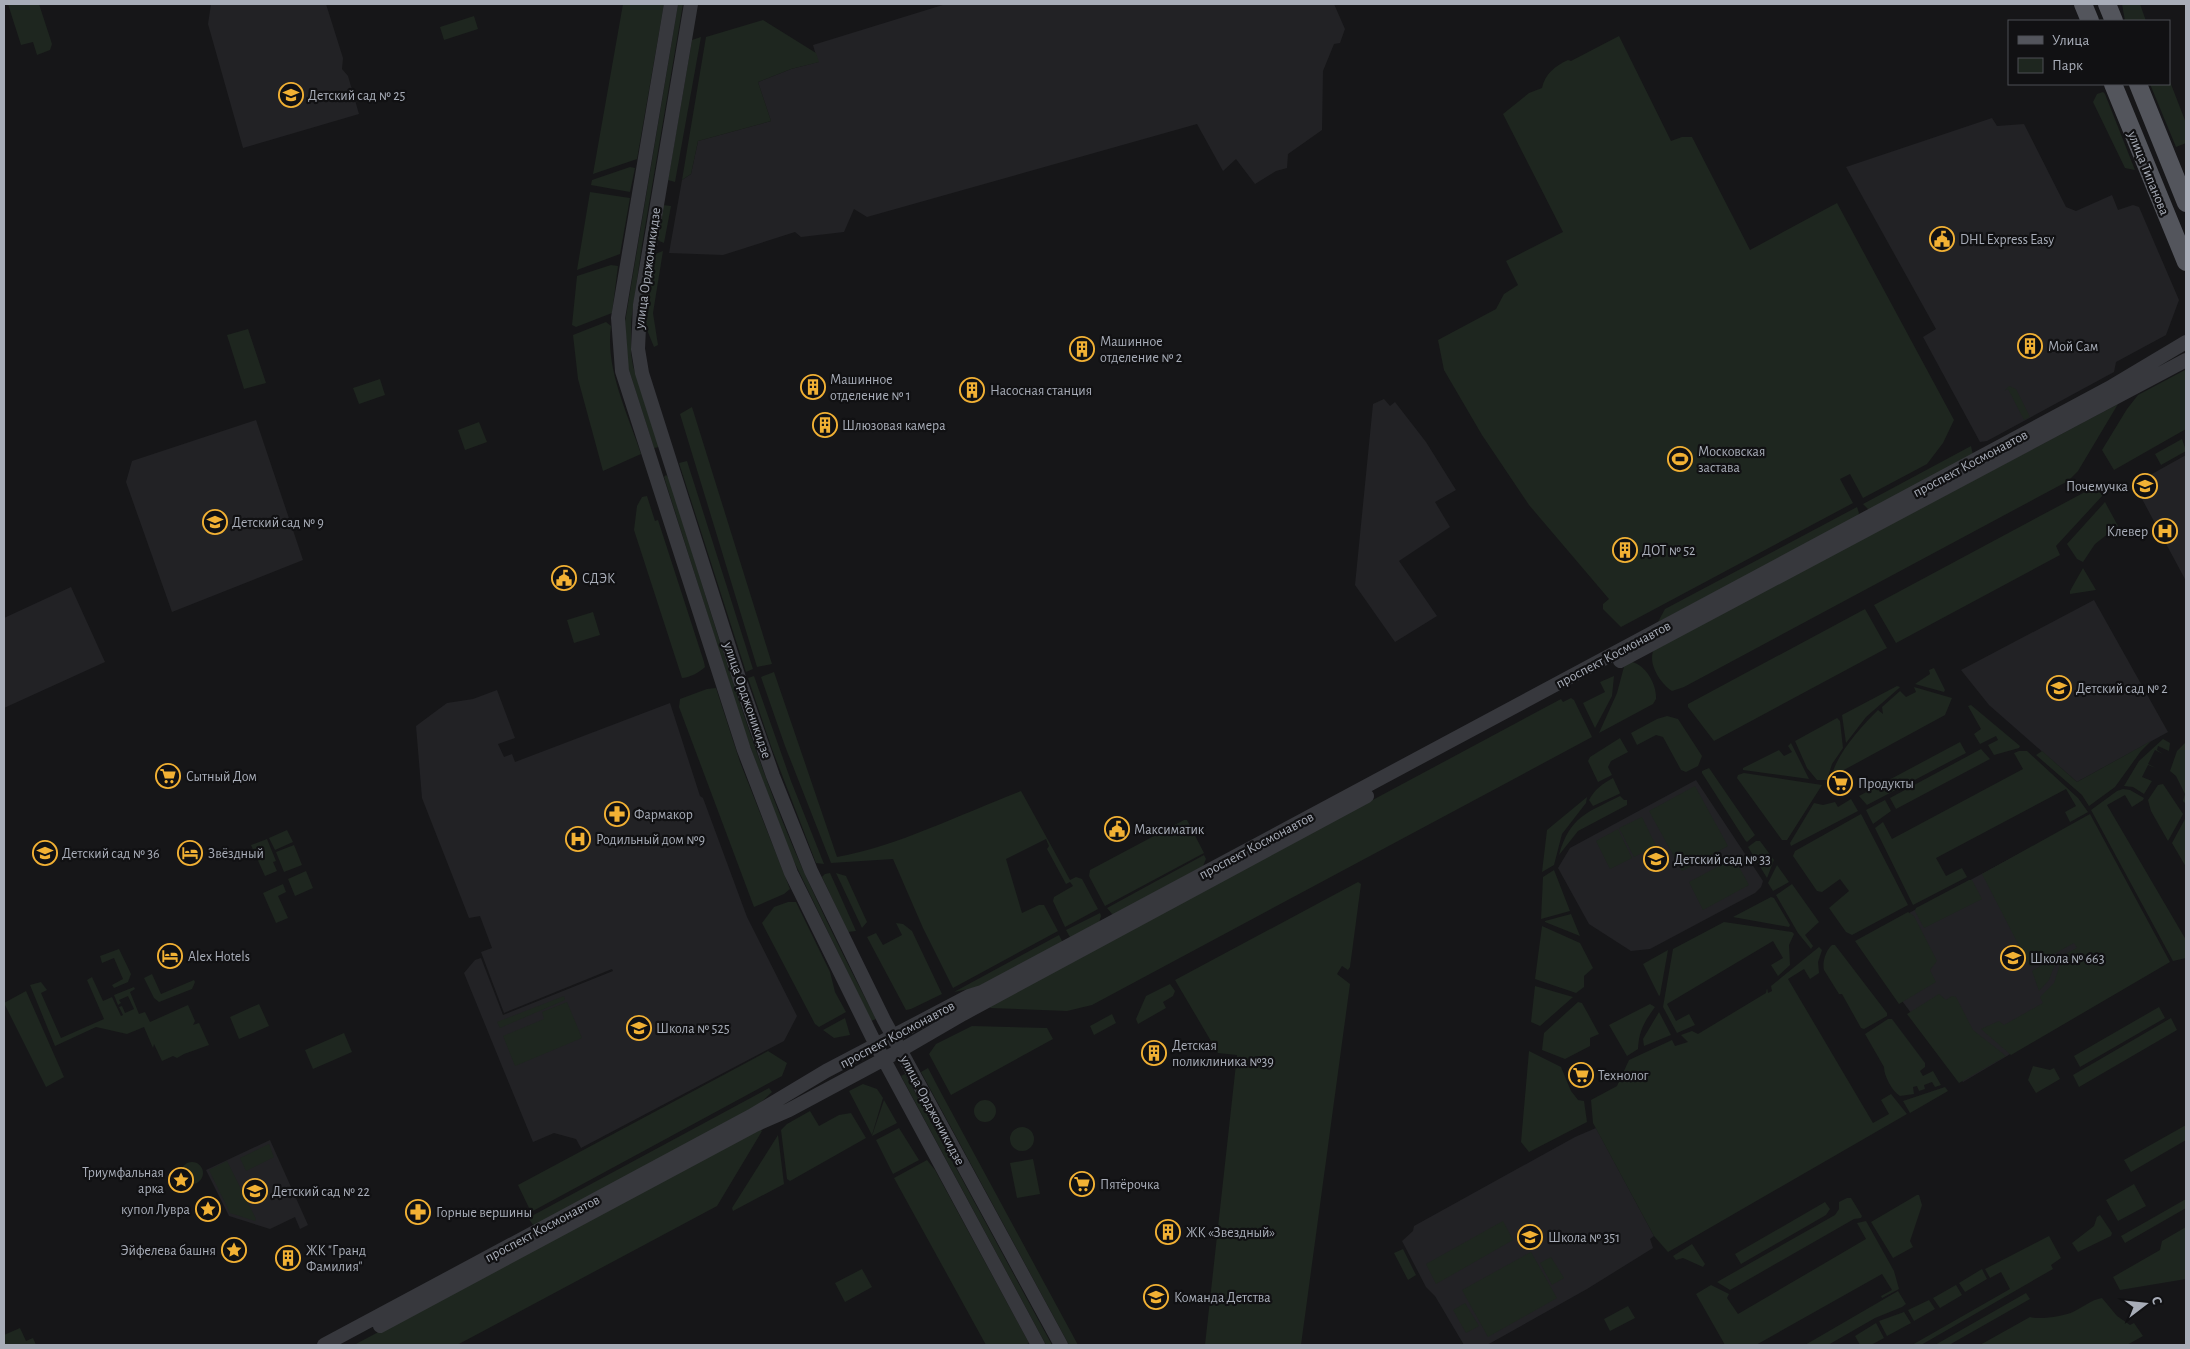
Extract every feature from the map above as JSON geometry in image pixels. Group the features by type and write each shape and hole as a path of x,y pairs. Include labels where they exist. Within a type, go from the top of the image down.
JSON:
{"main road":[{"path":"2083,4 2090,20"},
{"path":"2107,4 2114,20"},
{"name":"улица Типанова","path":"2114,85 2186,262"},
{"name":"улица Типанова","path":"2138,85 2186,204"}],"street":[{"name":"улица Орджоникидзе","path":"671,4 618,318 622,371 741,742 773,831 799,892 883,1060 1038,1345"},
{"name":"улица Орджоникидзе","path":"691,4 642,286 638,327 640,361 739,678 791,823 826,904 893,1036 1061,1345"},
{"name":"проспект Космонавтов","path":"324,1345 751,1116 819,1075 969,996 982,992 2109,388 2186,342"},
{"name":"проспект Космонавтов","path":"344,1345 755,1125 789,1110 883,1060 972,1009 1600,671 2186,360"}],"shaded area":[{"name":"Детский сад № 25","path":"211,4 326,4 343,58 342,69 348,76 359,114 243,148 208,24"},
{"path":"946,4 1334,4 1345,29 1340,43 1334,44 1323,71 1322,130 1288,154 1287,168 1276,171 1255,184 1236,159 1223,171 1197,124 867,217 854,209 844,232 801,237 795,232 723,255 669,253 682,180 691,174 698,141 771,121 758,82 791,69 818,62 813,45"},
{"path":"1992,118 1997,126 2024,124 2066,207 2076,211 2112,195 2118,210 2133,205 2139,207 2179,300 2166,335 2116,362 2114,372 1987,441 1980,442 1923,337 1936,329 1846,167"},
{"path":"1384,399 1390,406 1395,402 1426,442 1456,490 1435,502 1450,527 1399,561 1437,616 1395,642 1355,585 1373,404"},
{"name":"Детский сад № 9","path":"256,420 303,560 172,612 126,482 132,461"},
{"path":"2186,455 2186,581 2134,484"},
{"path":"71,587 105,662 4,708 4,618"},
{"name":"Детский сад № 2","path":"2094,600 2168,732 2077,782 1989,705 1961,670"},
{"name":"Родильный дом №9","path":"497,690 515,738 498,744 504,757 512,754 515,762 670,703 700,796 703,798 747,917 797,1016 784,1041 581,1148 576,1139 554,1133 533,1142 464,973 475,960 481,958 503,1015 613,971 612,969 504,1013 481,952 492,948 480,916 469,918 422,798 416,726 447,703 473,699"},
{"name":"Детский сад № 33","path":"1696,780 1763,881 1761,887 1755,893 1650,949 1631,951 1589,924 1558,868 1570,848"},
{"name":"Школа № 663","path":"2082,820 2159,966 1963,1082 1857,941"},
{"name":"Школа № 351","path":"1596,1128 1654,1236 1650,1239 1653,1248 1587,1289 1487,1345 1464,1345 1435,1296 1426,1287 1402,1241 1413,1231 1414,1226 1575,1137"},
{"name":"Детский сад № 22","path":"270,1140 308,1225 300,1229 295,1217 270,1229 229,1216 206,1170"}],"green space":[{"path":"8,4 39,4 52,44 50,50 37,55 33,42 21,45"},
{"path":"623,4 664,4 637,159 593,174"},
{"path":"678,4 683,4 642,245 631,322 633,366 659,447 654,448 628,367 625,322"},
{"path":"2122,4 2140,4 2146,20 2125,20"},
{"path":"474,16 478,29 444,40 440,27"},
{"path":"763,20 816,53 819,62 791,69 758,82 771,121 698,141 691,174 682,180 706,37"},
{"path":"1619,36 1671,141 1682,137 1692,137 1750,250 1837,203 1954,420 1943,443 1927,464 1863,498 1850,474 1840,479 1853,503 1621,627 1603,609 1603,604 1609,599 1529,505 1482,435 1444,370 1438,340 1496,309 1504,294 1518,285 1506,261 1563,232 1503,114 1529,93 1542,88 1548,75 1559,65 1568,60 1571,61"},
{"path":"701,37 675,182 668,180 692,40"},
{"path":"2170,82 2186,123 2186,143 2176,147 2150,85 2170,85"},
{"path":"2103,92 2135,170 2125,168 2093,102 2097,94"},
{"path":"630,167 635,168 630,192 591,185 592,180"},
{"path":"590,192 630,198 620,254 577,270"},
{"path":"663,205 671,206 664,243 657,240"},
{"path":"663,251 653,313 658,345 654,347 645,325 655,254"},
{"path":"611,265 618,266 612,313 576,327 572,325 577,276"},
{"path":"606,322 611,326 611,359 614,375 641,454 603,471 578,379 573,335"},
{"path":"248,329 266,383 244,389 227,335"},
{"path":"2185,370 2186,429 2114,470 2102,450 2127,409 2138,395"},
{"path":"380,379 385,395 359,404 353,388"},
{"path":"2009,386 2016,389 2030,417 2024,420 2008,389 2004,391"},
{"path":"2118,404 2078,471 2068,481 1684,687 1672,691 1659,678 1653,666 1652,654 1654,649"},
{"path":"692,407 772,664 757,667 680,414"},
{"path":"479,422 487,442 465,450 458,430"},
{"path":"2182,439 2186,451 2161,465 2155,454"},
{"path":"1971,446 1973,455 1869,510 1863,504"},
{"path":"687,461 753,669 746,672 679,463"},
{"path":"666,475 669,478 722,650 766,778 792,845 838,945 876,1019 871,1021 789,851 744,730 664,477"},
{"path":"2098,485 2103,495 2056,546 2060,555 1896,643 1874,605"},
{"path":"647,496 655,521 658,520 704,662 705,667 703,669 685,678 682,678 634,530 637,506 642,497"},
{"path":"2105,502 2118,526 2095,544 2083,562 2077,559 2067,544"},
{"path":"1857,507 1859,513 1857,518 1658,622 1665,609"},
{"path":"2083,568 2096,590 2070,594 2070,591"},
{"path":"1865,609 1887,648 1714,741 1688,707 1688,704"},
{"path":"593,612 600,635 574,643 567,620"},
{"path":"1632,662 1642,667 1650,676 1655,688 1656,699 1653,704 1599,733 1617,693 1625,663"},
{"path":"1934,668 1945,690 1944,692 1915,684 1930,674 1929,670"},
{"path":"774,672 837,857 860,852 907,837 1021,791 1070,880 1076,877 1082,879 1098,909 1065,927 1053,901 1054,897 1073,886 1070,882 1066,884 1047,849 1049,846 1046,839 1006,859 1022,913 1039,905 1044,905 1058,931 953,988 923,928 893,859 831,863 785,746 761,677"},
{"path":"754,676 791,781 824,864 816,863 772,749 748,678"},
{"path":"1614,676 1612,696 1595,728 1583,703 1605,692 1600,682"},
{"path":"1897,686 1900,687 1866,717 1846,743 1842,715"},
{"path":"1914,687 1952,698 1945,715 1831,777 1844,750 1864,725 1878,710 1883,714 1882,707 1900,691 1906,697 1916,692"},
{"path":"716,688 740,762 790,889 784,894 754,907 679,707 680,699 707,689"},
{"path":"1571,698 1574,700 1592,737 1092,1005 1067,1011 990,1008 992,1004 1561,699 1563,702"},
{"path":"1971,705 2020,746 2019,748 1994,755 1988,745 1998,740 1996,736 1980,744 1974,734 1981,729 1968,706"},
{"path":"1667,716 1678,719 1702,756 1698,766 1686,772 1681,770 1663,737 1656,735 1637,745 1631,733 1657,719"},
{"path":"1837,718 1840,721 1843,748 1832,764 1827,780 1817,780 1807,768 1795,741"},
{"path":"1620,738 1628,752 1611,761 1608,767 1612,775 1598,782 1588,761 1590,757"},
{"path":"2163,739 2170,743 2169,751 2158,746 2157,750 2163,754 2155,750 2148,764 2156,768 2148,765 2142,777 2152,781 2144,794 2133,787 2124,786 2139,761"},
{"path":"2151,741 2141,751 2115,787 2089,806 2082,795 2036,755 2042,751 2077,782"},
{"path":"1960,742 1966,753 1867,805 1859,796"},
{"path":"2186,742 2186,804 2183,801 2185,794 2176,776 2170,771 2177,751"},
{"path":"1791,743 1809,779 1743,770 1743,768 1779,750 1784,756 1792,752 1788,746"},
{"path":"1981,749 1990,759 1896,809 1890,798"},
{"path":"2027,751 2078,798 2088,812 2070,822 2065,812 2076,806 2066,789 1936,858 1946,876 1962,868 1967,877 1913,905 1875,828 1883,822 1892,839 2023,769 2014,753"},
{"path":"1709,768 1755,835 1747,842 1702,773 1702,771"},
{"path":"1744,773 1822,785 1787,840 1782,840 1737,778 1738,775"},
{"path":"1613,778 1620,793 1593,806 1589,800 1591,796 1605,782"},
{"path":"2163,784 2183,814 2168,841 2151,811 2148,800 2158,785"},
{"path":"1695,786 1728,846 1682,871 1649,811"},
{"path":"2123,789 2130,790 2144,798 2132,807 2125,795 2107,805 2186,940 2186,958 2173,961 2091,810 2117,791"},
{"path":"1620,796 1627,800 1627,805 1578,831 1559,855 1563,842 1574,824 1581,817"},
{"path":"1587,797 1586,803 1562,834 1554,865 1542,872 1547,830"},
{"path":"1851,799 1858,811 1791,846 1790,843 1814,803 1823,805 1835,802 1838,807"},
{"path":"1885,800 1891,811 1873,824 1866,810"},
{"path":"1861,814 1908,905 1852,935 1846,932 1829,908 1849,891 1840,879 1822,892 1817,891 1793,856 1795,851"},
{"path":"2090,814 2170,962 2011,1055 1981,1029 1999,1021 2004,1025 2043,1003 2040,997 2054,983 2063,955 2077,948 2074,943 2030,967 1982,874"},
{"path":"1642,817 1656,846 1634,857 1619,828"},
{"path":"2185,819 2186,821 2186,867 2172,843"},
{"path":"1187,820 1204,853 1105,906 1089,876 1090,870"},
{"path":"1618,829 1632,858 1610,869 1596,841"},
{"path":"287,830 293,842 275,850 269,838"},
{"path":"267,839 276,861 273,862 277,871 265,876 251,845"},
{"path":"1756,841 1760,841 1774,860 1767,878 1748,847"},
{"path":"294,845 302,865 284,872 276,852"},
{"path":"1204,855 1206,859 1203,866 1113,915 1107,908"},
{"path":"1734,858 1749,885 1703,910 1689,882"},
{"path":"1777,865 1789,882 1773,891 1768,883"},
{"path":"1554,870 1570,911 1541,919 1543,877"},
{"path":"306,871 313,888 295,896 288,879"},
{"path":"830,873 856,931 848,932 822,877"},
{"path":"836,873 846,876 867,922 862,928"},
{"path":"1972,880 1982,899 1924,928 1915,911 1916,908"},
{"path":"1358,882 1361,884 1350,967 1348,970 1342,966 1337,974 1350,984 1301,1345 1205,1345 1237,1055 1218,1053 1175,980"},
{"path":"283,884 286,892 278,896 288,918 276,923 263,893"},
{"path":"1792,884 1819,922 1805,935 1813,946 1811,949 1798,933 1776,895"},
{"path":"1771,897 1774,898 1790,925 1789,927 1733,917"},
{"path":"788,902 796,902 830,972 835,992 846,1012 819,1027 815,1024 762,923 774,907"},
{"path":"1908,912 1914,916 1937,961 1930,970 1936,982 1899,1004 1855,941"},
{"path":"1100,913 1099,923 1071,939 1066,930"},
{"path":"1571,914 1580,936 1545,922 1545,921"},
{"path":"1724,922 1792,932 1794,934 1789,945 1790,965 1778,976 1771,965 1783,958 1773,941 1667,1004 1676,1021 1689,1014 1695,1025 1677,1033 1663,1007 1673,949"},
{"path":"896,923 903,924 912,931 942,994 906,1010 867,937 876,933 883,945 902,935"},
{"path":"1542,926 1580,943 1593,968 1584,976 1584,987 1576,993 1535,979"},
{"path":"1059,935 1063,943 978,987 954,992"},
{"path":"1832,945 1835,945 1887,1013 1887,1016 1864,1029 1861,1028 1842,994 1839,994 1824,970 1825,956"},
{"path":"1819,947 1822,950 1818,962 1819,973 1810,979 1804,969 1788,979 1873,1123 1889,1114 1881,1100 1891,1094 1907,1114 1668,1252 1654,1236 1593,1123 1591,1100 1617,1086 1629,1060 1672,1040 1675,1046 1688,1042 1681,1035 1692,1031 1698,1034 1766,993 1767,988 1768,993 1772,991 1771,986"},
{"path":"119,949 131,974 128,982 114,988 112,985 123,979 114,958 102,963 100,956"},
{"path":"1668,950 1660,995 1659,996 1643,964"},
{"path":"2058,956 2049,980 2039,991 2032,971"},
{"path":"152,974 161,994 194,980 195,982 192,989 159,1002 154,998 144,978"},
{"path":"92,977 103,1001 112,997 121,1016 123,1015 119,1007 122,1006 125,1013 134,1009 128,996 119,1000 121,1003 118,1005 114,995 134,987 135,989 130,992 139,1014 145,1012 150,1022 188,1005 195,1021 193,1025 199,1023 209,1045 177,1058 173,1056 162,1061 154,1044 153,1048 144,1027 127,1034 96,1027 55,1046 30,985 41,982 47,990 41,993 61,1038 104,1019 87,980"},
{"path":"1170,984 1175,991 1173,996 1163,1002 1166,1008 1138,1024 1136,1019 1146,996"},
{"path":"1535,986 1573,997 1540,1026 1531,1022"},
{"path":"26,991 64,1077 46,1087 4,1003"},
{"path":"1939,994 1946,1000 1952,996 1956,997 1973,1030 2006,1056 1959,1083 1907,1014"},
{"path":"564,996 565,1000 500,1028 497,1022"},
{"path":"567,1002 582,1038 515,1066 503,1036 544,1019 542,1012"},
{"path":"1578,1002 1582,1003 1599,1034 1590,1038 1590,1046 1565,1059 1542,1050 1544,1033"},
{"path":"259,1004 269,1026 239,1039 230,1017"},
{"path":"1650,1004 1655,1007 1643,1027 1638,1049 1627,1056 1609,1025"},
{"path":"2159,1007 2165,1018 2080,1067 2074,1056"},
{"path":"1659,1012 1671,1035 1644,1046 1643,1039"},
{"path":"1112,1014 1116,1023 1094,1035 1090,1026"},
{"path":"845,1018 850,1035 834,1038 823,1030"},
{"path":"2171,1018 2177,1030 2079,1087 2073,1075"},
{"path":"1888,1019 1892,1019 1925,1063 1925,1067 1920,1071 1923,1076 1933,1071 1941,1085 1935,1087 1932,1082 1924,1085 1925,1089 1919,1091 1917,1086 1913,1087 1914,1094 1900,1096 1894,1091 1887,1079 1884,1067 1865,1034"},
{"path":"972,1026 1047,1028 1053,1039 951,1095 929,1054 936,1044"},
{"path":"344,1033 352,1052 313,1069 305,1050"},
{"path":"768,1051 787,1063 782,1076 531,1212 518,1185"},
{"path":"1529,1051 1561,1067 1571,1091 1578,1100 1584,1101 1587,1122 1529,1152 1521,1142"},
{"path":"2033,1066 2050,1070 2054,1068 2060,1079 2036,1093 2028,1080"},
{"path":"928,1068 1078,1345 1069,1345 921,1072"},
{"path":"905,1074 1052,1345 1046,1345 901,1076"},
{"path":"863,1084 877,1089 883,1098 872,1135 849,1091"},
{"path":"1945,1087 1948,1091 1910,1113 1903,1101"},
{"path":"769,1088 772,1092 756,1107 534,1226 528,1218"},
{"path":"884,1100 897,1123 872,1136"},
{"path":"985,1100 993,1103 996,1111 993,1119 985,1122 977,1119 974,1111 977,1103"},
{"path":"810,1111 819,1126 839,1115 851,1113 866,1138 790,1181 787,1179 781,1130 787,1124"},
{"path":"2186,1125 2186,1140 2131,1172 2124,1160"},
{"path":"1022,1127 1030,1131 1034,1139 1030,1147 1022,1151 1014,1147 1010,1139 1014,1131"},
{"path":"899,1128 919,1160 893,1174 876,1140"},
{"path":"760,1129 762,1131 717,1206 457,1345 354,1345"},
{"path":"778,1135 784,1184 733,1211 732,1208"},
{"path":"269,1144 274,1157 246,1171 240,1158"},
{"path":"1033,1159 1040,1194 1017,1198 1010,1163"},
{"path":"927,1160 935,1170 1029,1343 1026,1345 986,1345 894,1178"},
{"path":"227,1161 256,1219 255,1221 230,1213 209,1170"},
{"path":"192,1162 200,1165 203,1173 200,1181 192,1184 184,1181 181,1173 184,1165"},
{"path":"2134,1184 2146,1206 2118,1221 2106,1200"},
{"path":"1919,1195 1922,1205 1910,1241 1913,1247 1893,1258 1871,1222"},
{"path":"1851,1198 1862,1216 1861,1218 1854,1219 1730,1290 1717,1282 1835,1215 1839,1209 1839,1202"},
{"path":"2186,1199 2186,1208 2125,1243 2121,1236"},
{"path":"1825,1202 1830,1209 1826,1215 1741,1264 1735,1254"},
{"path":"2100,1215 2112,1233 2111,1236 2078,1252 2072,1243 2094,1226 2097,1217"},
{"path":"1503,1221 1513,1240 1436,1284 1426,1264"},
{"path":"1866,1221 1894,1271 1899,1289 1882,1298 1881,1296 1892,1290 1882,1274 1756,1345 1725,1345 1696,1294 1711,1285 1729,1294 1727,1298 1738,1314 1866,1239 1857,1223"},
{"path":"2186,1227 2186,1279 2120,1290 2113,1277 2160,1250 2162,1241"},
{"path":"2049,1236 2061,1258 2051,1265 2053,1269 1921,1345 1912,1345 2010,1289 2001,1272 1990,1278 1985,1269"},
{"path":"1692,1244 1705,1264 1703,1267 1683,1258 1676,1260 1673,1256"},
{"path":"1403,1249 1416,1275 1408,1280 1394,1253"},
{"path":"1531,1252 1557,1298 1488,1337 1462,1290"},
{"path":"1551,1257 1564,1278 1552,1285 1540,1263"},
{"path":"862,1269 872,1287 845,1302 835,1283"},
{"path":"1982,1269 1987,1279 1965,1292 1959,1283"},
{"path":"1956,1285 1962,1295 1940,1308 1933,1298"},
{"path":"1898,1291 1906,1304 1902,1307 1875,1318 1828,1345 1805,1345"},
{"path":"2026,1293 2030,1299 1949,1345 1935,1345"},
{"path":"2102,1298 2117,1316 2130,1325 2134,1323 2143,1336 2127,1345 1980,1345 2030,1317 2046,1318 2064,1315"},
{"path":"1929,1300 1935,1309 1914,1321 1908,1310"},
{"path":"1465,1303 1479,1326 1466,1333 1453,1310"},
{"path":"1628,1306 1635,1318 1610,1331 1604,1319"},
{"path":"1904,1312 1911,1323 1887,1336 1879,1321"},
{"path":"1876,1323 1884,1338 1871,1345 1860,1345 1855,1336"},
{"path":"20,1328 26,1341 33,1338 36,1345 4,1345 4,1335"}],"place":[{"name":"Детский сад № 25","path":"291,95"},
{"name":"DHL Express Easy","path":"1942,239"},
{"name":"Мой Сам","path":"2030,346"},
{"name":"Машинное отделение № 2","path":"1082,349"},
{"name":"Машинное отделение № 1","path":"813,387"},
{"name":"Насосная станция","path":"972,390"},
{"name":"Шлюзовая камера","path":"825,425"},
{"name":"Московская застава","path":"1680,459"},
{"name":"Почемучка","path":"2145,486"},
{"name":"Детский сад № 9","path":"215,522"},
{"name":"Клевер","path":"2165,531"},
{"name":"ДОТ № 52","path":"1625,550"},
{"name":"СДЭК","path":"564,578"},
{"name":"Детский сад № 2","path":"2059,688"},
{"name":"Сытный Дом","path":"168,776"},
{"name":"Продукты","path":"1840,783"},
{"name":"Фармакор","path":"617,814"},
{"name":"Максиматик","path":"1117,829"},
{"name":"Родильный дом №9","path":"578,839"},
{"name":"Детский сад № 36","path":"45,853"},
{"name":"Звёздный","path":"190,853"},
{"name":"Детский сад № 33","path":"1656,859"},
{"name":"Alex Hotels","path":"170,956"},
{"name":"Школа № 663","path":"2013,958"},
{"name":"Школа № 525","path":"639,1028"},
{"name":"Детская поликлиника №39","path":"1154,1053"},
{"name":"Технолог","path":"1581,1075"},
{"name":"Триумфальная арка","path":"181,1180"},
{"name":"Пятёрочка","path":"1082,1184"},
{"name":"Детский сад № 22","path":"255,1191"},
{"name":"купол Лувра","path":"208,1209"},
{"name":"Горные вершины","path":"418,1212"},
{"name":"ЖК «Звездный»","path":"1168,1232"},
{"name":"Школа № 351","path":"1530,1237"},
{"name":"Эйфелева башня","path":"234,1250"},
{"name":"ЖК \"Гранд Фамилия\"","path":"288,1258"},
{"name":"Команда Детства","path":"1156,1297"}]}
